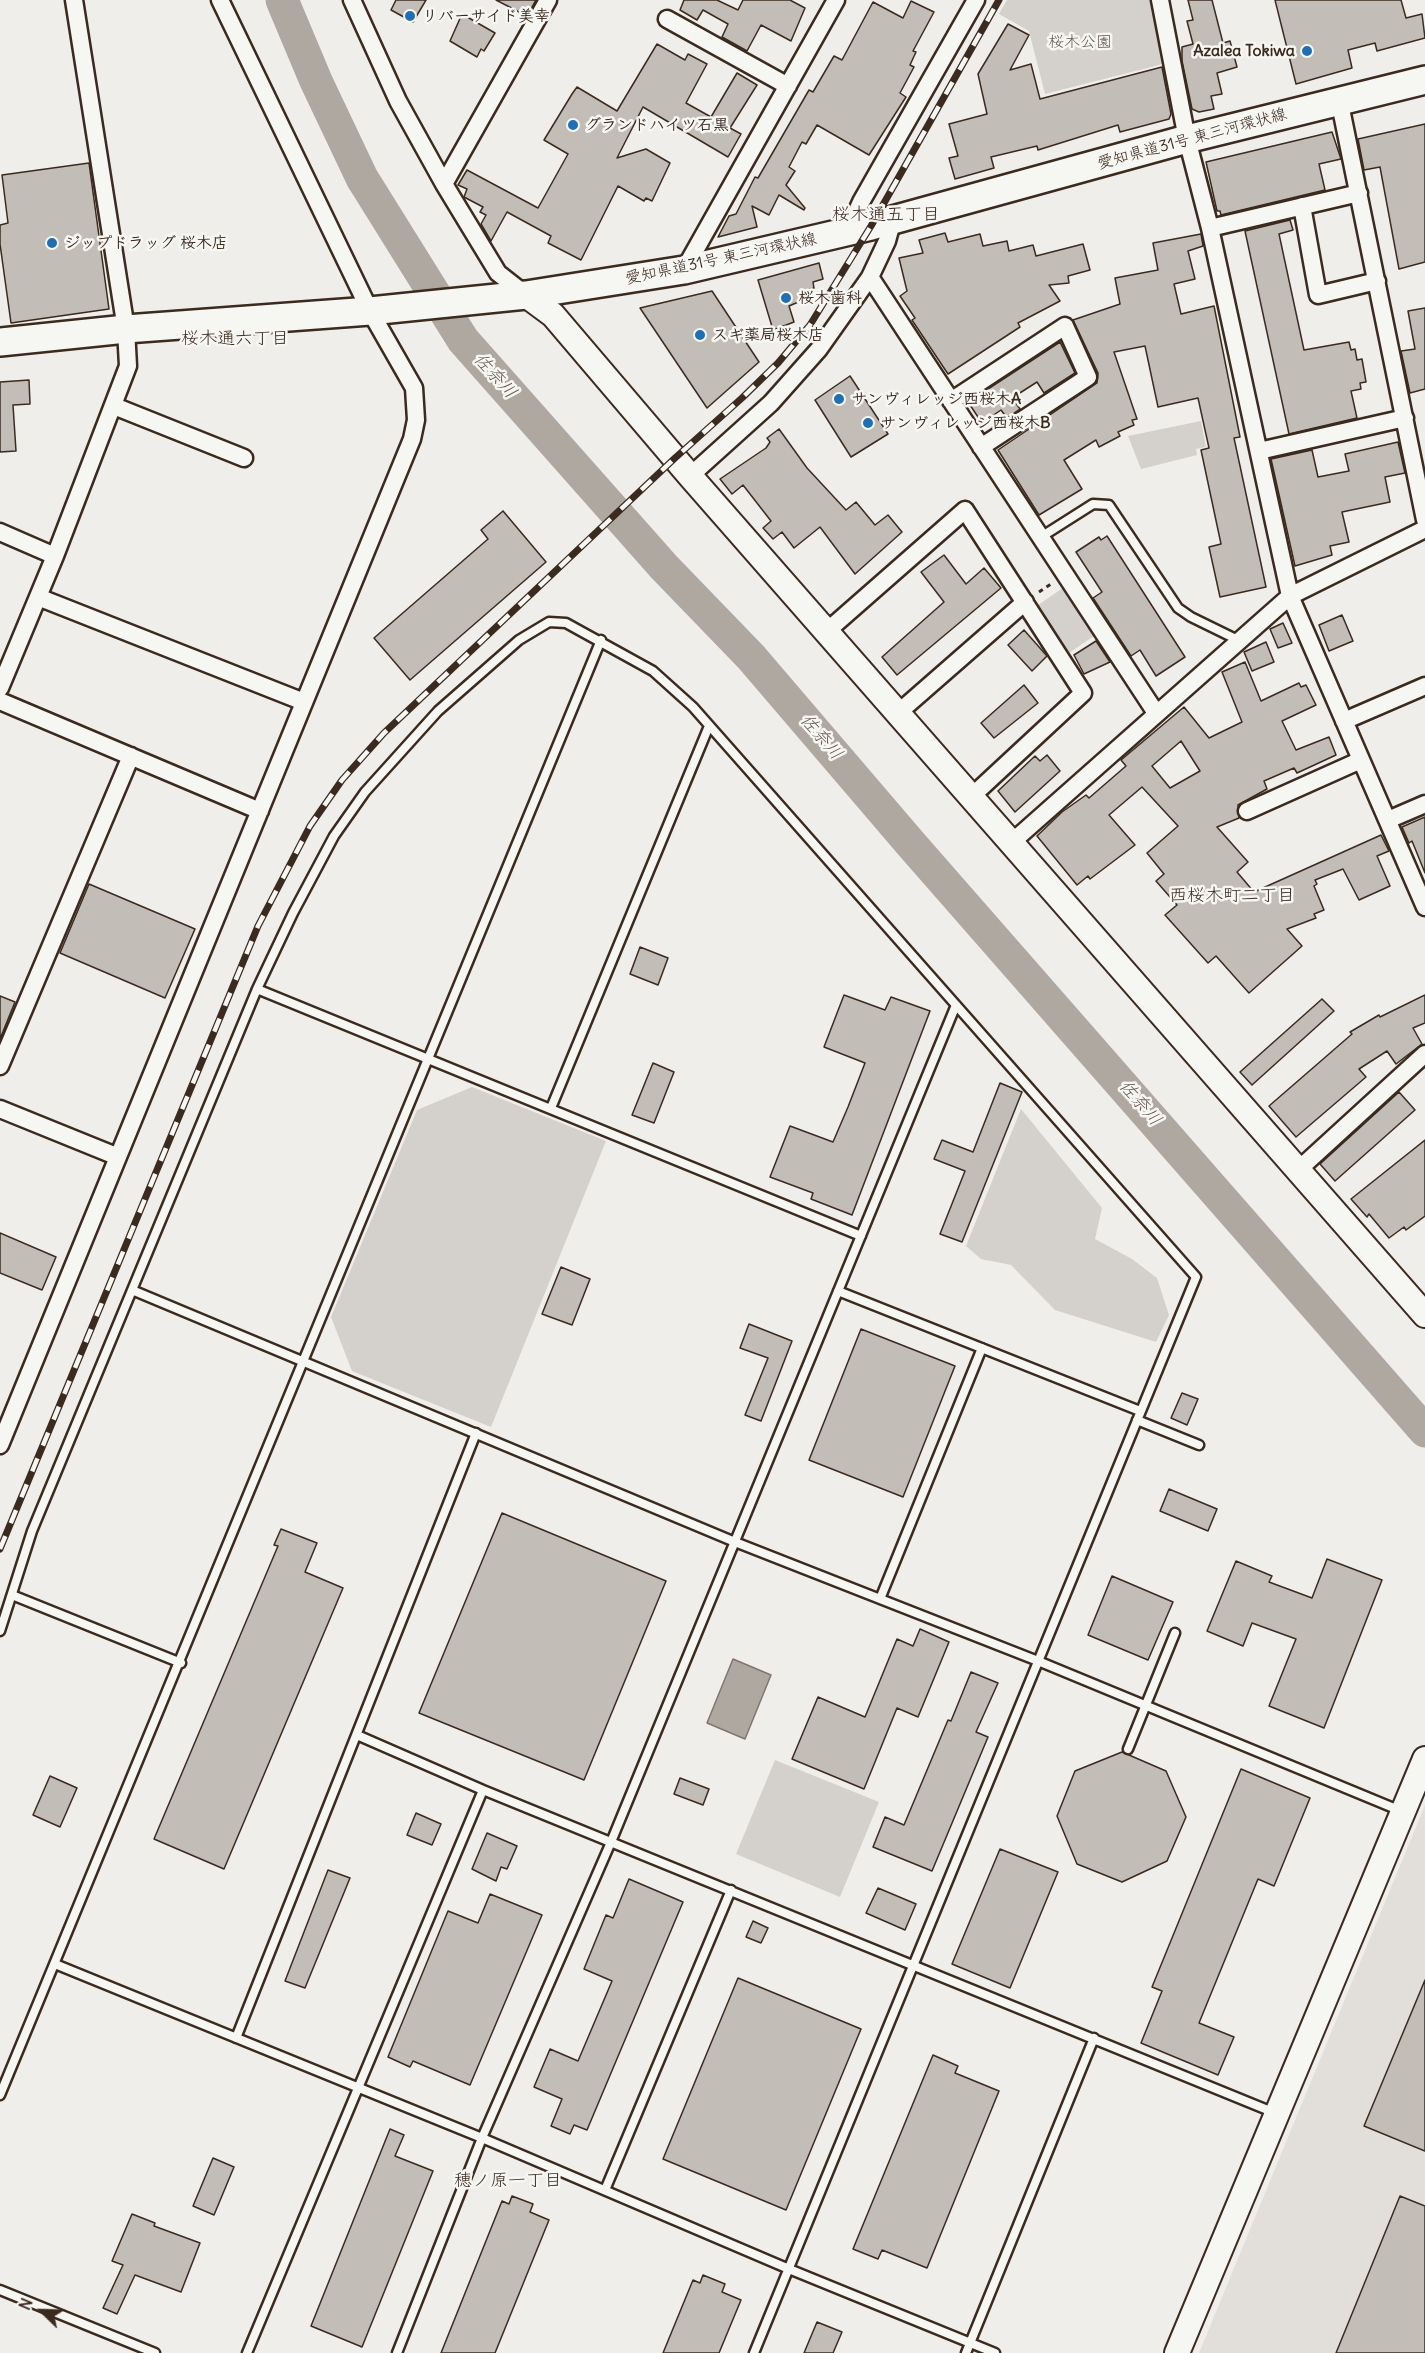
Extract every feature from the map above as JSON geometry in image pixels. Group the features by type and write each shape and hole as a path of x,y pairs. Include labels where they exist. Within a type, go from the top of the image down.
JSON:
{"main road":[{"name":"愛知県道31号 東三河環状線","path":"0,342 126,329 370,311 526,295 684,270 848,231 1340,99 1425,81"}],"street":[{"path":"0,688 55,556 128,366 126,329 74,0"},
{"path":"0,1446 116,1156 407,450 416,420 414,388 370,311 220,0"},
{"path":"352,0 398,101 444,184 498,273 553,315 826,632 1424,1313"},
{"path":"444,184 548,0"},
{"path":"684,270 836,0"},
{"path":"848,231 861,202 976,0"},
{"path":"1160,0 1187,139 1210,228 1290,596 1425,907"},
{"path":"667,19 788,86"},
{"path":"1340,99 1425,520"},
{"path":"1210,228 1359,193"},
{"path":"1302,206 1318,295 1377,281"},
{"path":"690,476 796,378 870,277 887,241 893,219"},
{"path":"870,277 1156,713"},
{"path":"951,401 1065,326 1088,377 981,447"},
{"path":"114,406 244,458"},
{"path":"1259,451 1405,418"},
{"path":"826,632 965,510 1083,693 972,796"},
{"path":"1011,843 1290,596 1425,529"},
{"path":"0,532 55,556"},
{"path":"38,597 304,702"},
{"path":"898,713 1025,602"},
{"path":"1344,721 1425,686"},
{"path":"0,701 260,810"},
{"path":"0,1066 131,756"},
{"path":"1247,811 1361,759"},
{"path":"1388,820 1425,804"},
{"path":"1298,1171 1425,1054"},
{"path":"0,1109 116,1156"},
{"path":"1178,2353 1425,1759"}],"lane":[{"path":"1041,537 1094,504 1109,505 1178,608 1191,617 1238,640"},
{"path":"0,1631 32,1531 257,988 292,913 334,836 365,792 438,711 519,640 549,622 566,623 601,640 653,671 709,726 1196,1277 754,2353"},
{"path":"0,2095 181,1663 303,1361 601,640"},
{"path":"551,1108 709,726"},
{"path":"257,988 861,1236"},
{"path":"397,2353 482,2138 611,1842 956,1005"},
{"path":"132,1290 735,1542 1038,1661 1402,1811"},
{"path":"838,1291 982,1348 1139,1415 1199,1445"},
{"path":"880,1599 982,1348"},
{"path":"236,2038 476,1433"},
{"path":"12,1595 181,1663"},
{"path":"1128,1749 1175,1634"},
{"path":"357,1735 483,1790 1279,2114"},
{"path":"247,2353 483,1790"},
{"path":"605,2190 731,1890"},
{"path":"55,1964 482,2138 789,2270 995,2353"},
{"path":"966,2353 1094,2038"},
{"path":"0,2290 155,2353"}],"path":[{"path":"1025,602 1065,575"}],"shaded area":[{"path":"733,1659 771,1675 745,1739 707,1723"},
{"path":"1425,1805 1425,2353 1199,2353"}],"green space":[{"name":"桜木公園","path":"1007,0 1150,0 1163,64 1045,94 1029,31 999,14"},
{"path":"1201,421 1206,447 1196,449 1197,455 1141,469 1128,436"},
{"path":"1063,588 1094,636 1069,653 1038,605"},
{"path":"472,1087 606,1141 491,1427 352,1371 331,1317 417,1110"},
{"path":"1021,1109 1102,1208 1095,1239 1132,1259 1157,1278 1169,1315 1156,1342 1055,1310 1011,1265 981,1259 966,1246"},
{"path":"775,1760 879,1802 840,1897 736,1854"}],"building":[{"name":"リバーサイド美幸","path":"396,0 426,0 413,22 391,10"},
{"path":"496,0 536,0 527,16"},
{"path":"684,0 717,0 738,10 743,0 790,0 805,8 791,41 761,25 747,51 722,37 728,24 703,10 697,20 680,10"},
{"path":"1188,0 1212,0 1223,43 1230,41 1237,67 1217,73 1222,94 1211,96 1214,109 1199,112 1192,109 1182,61 1182,47 1193,44 1187,21 1193,20"},
{"path":"1275,0 1401,0 1406,18 1422,14 1425,38 1377,51 1375,43 1348,50 1352,68 1296,84"},
{"path":"911,1 934,12 913,51 916,52 910,65 914,67 900,93 906,97 869,155 817,125 806,144 802,142 789,167 795,171 786,185 805,208 804,210 779,195 769,215 752,206 757,227 718,237 729,216 736,214 755,177 758,178 809,90 813,92 834,56 842,60 873,2 903,18"},
{"path":"462,14 495,33 484,51 481,49 477,57 450,41"},
{"path":"1008,24 1029,35 1010,70 1031,64 1040,99 1162,67 1171,114 1169,119 1120,132 1118,125 1038,150 1037,146 991,157 994,168 955,179 949,158 958,156 949,124 987,114 978,74"},
{"path":"657,44 685,60 688,54 707,64 686,103 711,117 737,73 757,85 730,128 741,134 728,157 643,107 617,158 646,149 670,163 652,201 646,198 644,201 618,186 581,260 548,243 551,236 507,212 491,241 481,224 486,215 480,212 483,207 464,197 467,189 458,185 467,170 538,208 568,154 544,140 577,87 617,111"},
{"path":"1425,124 1425,262 1399,269 1380,167 1364,170 1358,139"},
{"path":"1332,132 1341,159 1319,164 1325,190 1221,215 1220,211 1217,211 1206,162"},
{"path":"89,163 109,309 11,323 0,244 0,225 8,223 2,175"},
{"path":"1290,220 1293,230 1279,234 1304,350 1349,342 1351,350 1355,349 1357,360 1362,359 1366,382 1360,383 1361,389 1351,391 1357,418 1289,434 1245,231"},
{"path":"945,233 948,242 980,234 983,246 1007,241 1009,251 1033,245 1036,256 1083,244 1090,270 1068,276 1069,283 1049,285 1060,301 1018,323 1020,327 948,374 912,320 915,318 900,296 907,291 899,258 923,253 919,240"},
{"path":"1201,234 1203,246 1188,251 1195,279 1174,284 1181,314 1214,306 1240,437 1234,438 1266,587 1220,597 1209,547 1221,544 1201,450 1209,448 1198,398 1158,407 1145,346 1114,352 1137,419 1132,420 1134,425 1118,432 1120,436 1099,447 1096,440 1064,460 1082,489 1039,515 998,450 1097,383 1098,373 1073,320 1120,304 1115,278 1158,270 1153,243"},
{"name":"桜木歯科","path":"819,263 823,279 813,282 814,288 808,290 810,297 789,306 794,322 773,330 758,280"},
{"name":"スギ薬局桜木店","path":"712,291 759,362 707,408 640,308"},
{"path":"1425,308 1425,389 1410,393 1401,351 1415,349 1408,311"},
{"path":"1060,342 1075,373 1044,393 1037,382 1012,398 1020,409 1007,418 1001,410 982,423 968,402"},
{"path":"850,376 888,434 851,457 815,400"},
{"path":"29,380 30,404 13,405 16,451 0,452 0,382"},
{"path":"779,429 807,468 846,510 856,502 875,525 888,515 902,532 855,574 820,527 794,548 782,532 773,539 763,528 771,521 743,485 732,494 720,479 766,448 770,442 767,438"},
{"path":"1398,442 1405,473 1385,477 1390,502 1342,512 1349,542 1330,546 1332,555 1295,566 1271,459 1312,450 1318,477 1349,471 1345,454"},
{"path":"503,511 546,562 410,680 374,638 488,539 481,530"},
{"path":"1107,536 1185,657 1156,676 1140,650 1131,656 1093,598 1102,592 1076,552 1099,537 1101,540"},
{"path":"944,555 966,584 984,568 1001,588 897,675 882,657 944,602 921,572"},
{"path":"1342,615 1353,641 1329,651 1319,625"},
{"path":"1283,623 1292,643 1278,648 1270,629"},
{"path":"1024,630 1047,656 1032,671 1008,645"},
{"path":"1096,641 1110,662 1084,674 1074,655"},
{"path":"1266,642 1274,662 1252,671 1244,652"},
{"path":"1245,662 1261,701 1299,683 1301,687 1306,685 1316,705 1282,721 1296,750 1329,737 1336,755 1297,773 1294,768 1264,781 1267,789 1238,805 1239,818 1217,827 1248,862 1237,872 1254,892 1381,835 1389,851 1377,856 1390,886 1359,900 1343,869 1315,880 1317,884 1314,886 1324,910 1314,914 1316,918 1287,929 1302,946 1249,993 1216,956 1208,963 1165,915 1177,905 1156,881 1164,874 1147,853 1178,826 1142,787 1109,815 1135,845 1090,879 1088,876 1077,885 1037,836 1062,812 1086,795 1089,798 1126,766 1121,760 1184,707 1209,738 1242,722 1222,672","holes":["1181,741 1200,771 1170,788 1152,766"]},
{"path":"1024,685 1038,703 994,738 981,723"},
{"path":"1047,755 1060,771 1015,812 998,791 1035,756 1040,761"},
{"path":"1425,817 1425,873 1412,841 1409,843 1402,827"},
{"path":"89,884 195,929 165,998 60,953"},
{"path":"640,947 668,958 658,985 630,974"},
{"path":"844,995 885,1010 891,997 930,1011 852,1215 811,1199 813,1193 770,1177 790,1126 833,1142 848,1107 865,1063 824,1047"},
{"path":"1425,995 1425,1023 1413,1028 1422,1044 1396,1064 1387,1051 1359,1069 1366,1077 1296,1137 1269,1106 1352,1034 1350,1032 1379,1015 1380,1017"},
{"path":"0,996 15,1002 0,1039"},
{"path":"1322,999 1334,1011 1252,1085 1240,1072"},
{"path":"653,1063 674,1072 654,1123 632,1115"},
{"path":"1000,1083 1022,1092 962,1242 940,1234 965,1171 934,1159 942,1140 973,1152"},
{"path":"1399,1092 1415,1110 1335,1181 1320,1164"},
{"path":"1425,1140 1425,1216 1406,1230 1404,1227 1389,1238 1369,1214 1367,1217 1351,1199"},
{"path":"0,1233 56,1257 42,1290 0,1273"},
{"path":"561,1267 590,1279 572,1325 542,1314"},
{"path":"749,1324 792,1341 761,1421 745,1415 768,1358 740,1348"},
{"path":"861,1329 955,1366 903,1497 809,1460"},
{"path":"1182,1393 1198,1399 1187,1425 1171,1418"},
{"path":"1169,1489 1217,1509 1208,1531 1160,1511"},
{"path":"502,1513 666,1581 584,1780 419,1713"},
{"path":"281,1529 317,1543 305,1572 343,1588 224,1869 154,1839 278,1546 274,1545"},
{"path":"1327,1559 1382,1580 1324,1728 1269,1706 1296,1639 1252,1623 1243,1646 1207,1631 1236,1561 1272,1576 1269,1582 1312,1598"},
{"path":"1112,1576 1173,1602 1148,1660 1088,1635"},
{"path":"920,1629 949,1642 918,1717 897,1708 864,1789 792,1759 818,1697 865,1717 897,1639 913,1646"},
{"path":"971,1672 998,1683 976,1732 988,1737 932,1871 873,1847 885,1817 904,1825 948,1720 951,1721"},
{"path":"1122,1752 1166,1771 1186,1817 1167,1861 1122,1882 1077,1864 1057,1816 1075,1771"},
{"path":"1241,1769 1310,1798 1274,1886 1258,1879 1199,2023 1234,2037 1218,2075 1141,2043 1162,1991 1152,1987"},
{"path":"50,1776 77,1788 60,1827 33,1815"},
{"path":"680,1778 709,1789 703,1805 674,1794"},
{"path":"416,1813 441,1824 432,1845 407,1835"},
{"path":"487,1833 517,1846 507,1869 501,1867 496,1881 472,1869"},
{"path":"1000,1849 1058,1872 1010,1988 952,1964"},
{"path":"328,1870 350,1878 305,1988 285,1981"},
{"path":"629,1879 683,1902 587,2130 574,2125 570,2134 551,2126 562,2099 534,2087 550,2049 578,2061 612,1981 584,1969 606,1915 613,1918"},
{"path":"878,1888 916,1904 905,1930 866,1913"},
{"path":"490,1894 542,1915 470,2085 413,2061 410,2067 388,2057 448,1911 478,1923"},
{"path":"753,1921 768,1928 761,1943 746,1937"},
{"path":"738,1978 861,2029 786,2210 663,2159"},
{"path":"1425,1980 1425,2151 1364,2126"},
{"path":"933,2055 958,2066 955,2073 999,2091 927,2268 882,2250 878,2259 853,2249"},
{"path":"390,2129 404,2135 395,2156 433,2171 362,2347 311,2326"},
{"path":"213,2158 234,2167 214,2215 193,2206"},
{"path":"512,2196 533,2204 530,2212 549,2220 495,2353 441,2353 502,2201 509,2204"},
{"path":"1400,2196 1425,2206 1425,2353 1336,2353"},
{"path":"132,2214 155,2223 154,2226 200,2243 181,2292 135,2275 117,2314 103,2308 123,2265 112,2261"},
{"path":"703,2275 725,2284 722,2292 741,2300 719,2353 663,2353 693,2280 700,2283"},
{"path":"817,2322 842,2332 833,2353 804,2353"}],"waterway":[{"name":"佐奈川","path":"282,0 316,81 362,178 463,340 664,567 751,657 911,844 1425,1431"}],"railway":[{"path":"0,1549 258,926 310,826 342,780 384,733 675,458 742,398 778,363 810,325 871,226 999,0"}],"place":[{"name":"リバーサイド美幸","path":"410,16"},
{"name":"Azalea Tokiwa","path":"1307,51"},
{"name":"グランドハイツ石黒","path":"573,125"},
{"name":"ジップドラッグ 桜木店","path":"52,243"},
{"name":"桜木歯科","path":"786,298"},
{"name":"スギ薬局桜木店","path":"700,335"},
{"name":"サンヴィレッジ西桜木A","path":"839,399"},
{"name":"サンヴィレッジ西桜木B","path":"868,423"}],"district":[{"name":"桜木通五丁目","path":"886,215"},
{"name":"桜木通六丁目","path":"235,339"},
{"name":"西桜木町二丁目","path":"1232,896"},
{"name":"穂ノ原一丁目","path":"508,2181"}]}
